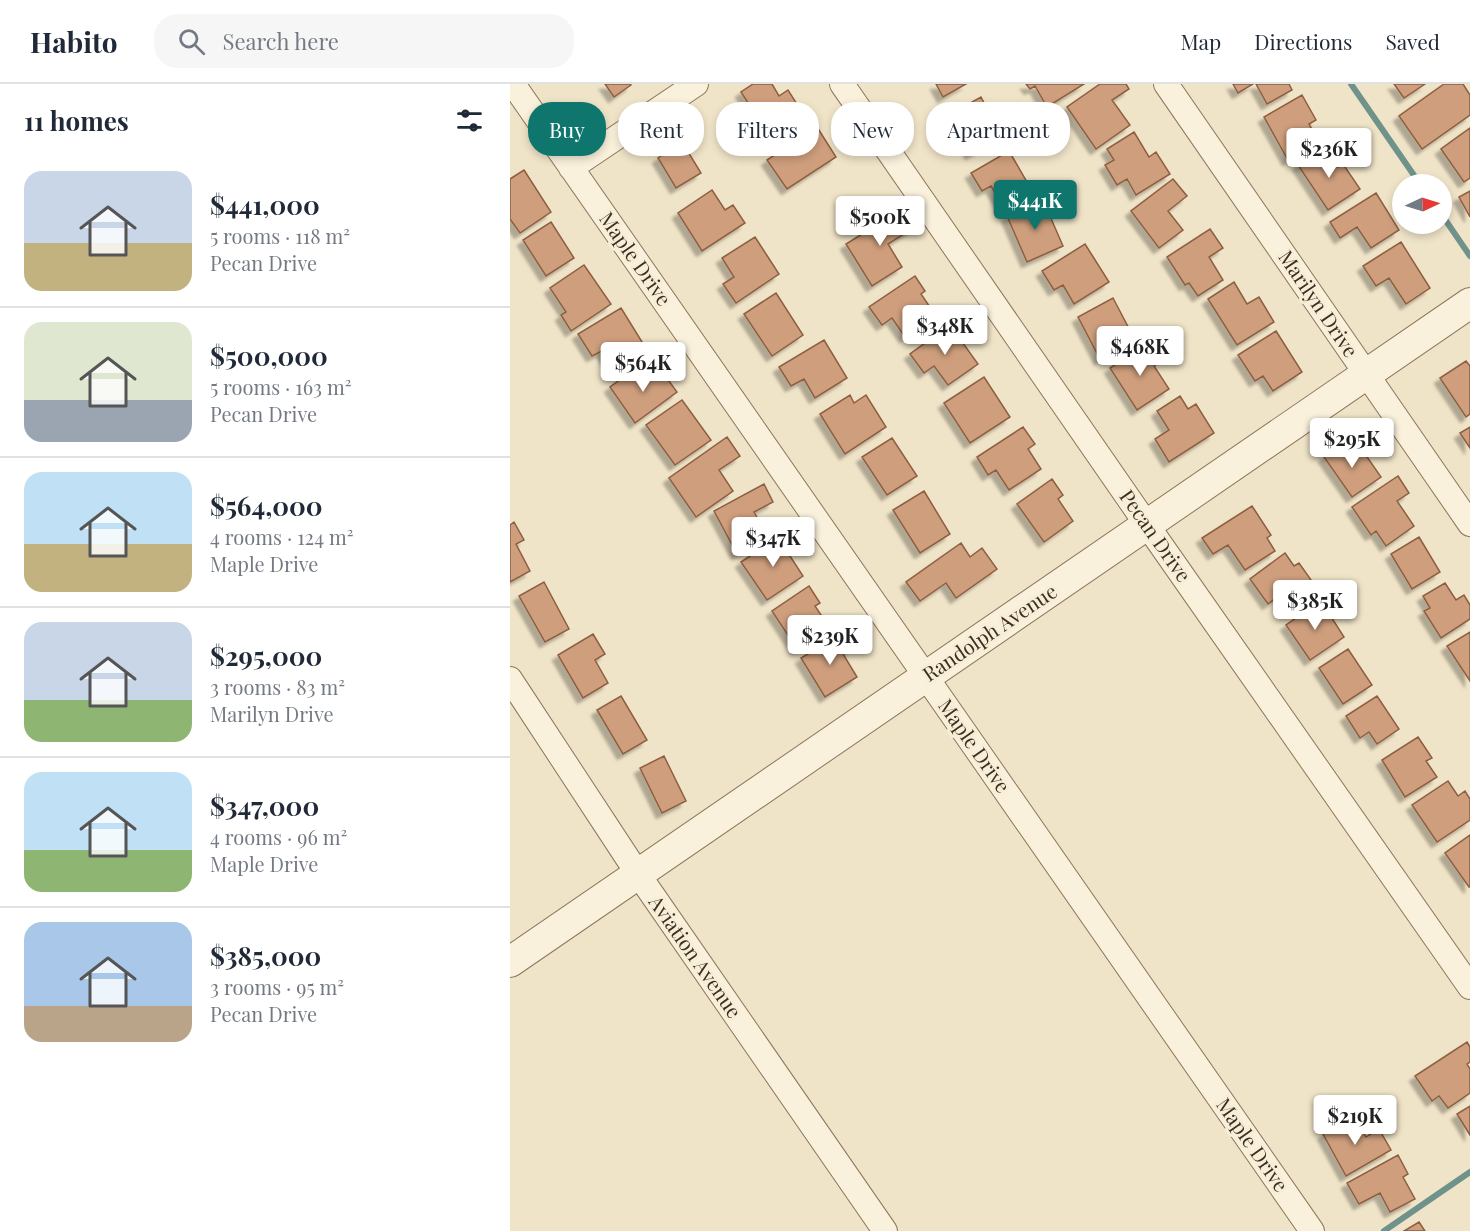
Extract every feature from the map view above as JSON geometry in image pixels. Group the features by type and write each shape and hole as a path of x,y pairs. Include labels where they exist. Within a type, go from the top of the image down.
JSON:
{"street":[{"name":"Maple Drive","path":"513,84 1312,1231"},
{"path":"571,168 696,84"},
{"name":"Pecan Drive","path":"842,84 1470,987"},
{"name":"Marilyn Drive","path":"1166,84 1470,524"},
{"name":"Randolph Avenue","path":"510,962 1470,303"},
{"name":"Aviation Avenue","path":"510,679 638,874 885,1231"}],"building":[{"path":"605,84 630,84 631,85 614,97"},
{"path":"753,84 772,84 779,96 788,90 796,102 747,102 741,92"},
{"path":"936,84 966,84 943,97"},
{"path":"1026,84 1084,84 1055,102 1044,102 1035,86 1030,89"},
{"path":"1100,84 1126,84 1129,89 1112,100 1130,125 1096,149 1070,111 1070,105"},
{"path":"1233,84 1253,84 1238,93"},
{"path":"1256,84 1289,84 1292,90 1267,104"},
{"path":"1394,84 1425,84 1404,98"},
{"path":"1444,84 1463,84 1470,95 1470,115 1422,149 1399,116"},
{"path":"1302,95 1316,120 1309,124 1319,142 1288,160 1264,117"},
{"path":"981,97 984,102 972,102"},
{"path":"1470,128 1470,178 1464,182 1441,149"},
{"path":"819,130 831,149 831,156 836,157 787,189 767,160 773,156 819,156"},
{"path":"1134,132 1149,157 1156,152 1170,174 1136,195 1127,179 1117,185 1105,165 1114,160 1107,149"},
{"path":"1325,148 1338,167 1343,164 1360,189 1328,210 1298,165"},
{"path":"661,156 691,156 701,173 676,188 658,158"},
{"path":"1000,156 1012,156 1031,189 1003,207 991,186 982,191 971,173"},
{"path":"524,170 551,212 520,233 510,219 510,179"},
{"path":"1173,179 1187,196 1168,211 1183,230 1159,248 1131,211"},
{"path":"712,190 725,210 733,205 745,223 702,251 678,213"},
{"path":"1470,191 1470,217 1459,197"},
{"path":"1376,193 1392,219 1393,234 1371,248 1357,227 1340,238 1330,222"},
{"path":"1043,200 1063,246 1027,262 1007,216"},
{"path":"904,208 915,227 888,244 902,267 872,286 846,244"},
{"path":"551,222 574,258 546,276 523,240"},
{"path":"1210,229 1223,248 1209,257 1223,280 1198,296 1189,283 1185,285 1167,257"},
{"path":"755,237 779,274 736,303 723,284 734,277 722,258"},
{"path":"1401,242 1430,288 1406,304 1389,278 1376,286 1363,266"},
{"path":"1085,244 1109,282 1074,304 1063,285 1054,290 1042,271"},
{"path":"584,265 611,304 571,331 561,315 566,312 550,288"},
{"path":"915,276 925,291 921,294 936,316 905,337 892,318 882,325 869,307"},
{"path":"1234,282 1247,304 1259,297 1274,322 1237,345 1208,299"},
{"path":"776,293 803,335 772,356 744,314"},
{"path":"1113,298 1135,340 1100,359 1078,317"},
{"path":"621,308 647,350 614,370 602,351 592,356 578,334"},
{"path":"950,325 978,364 948,385 934,366 924,373 910,354"},
{"path":"1276,331 1302,372 1273,391 1263,376 1255,381 1238,355"},
{"path":"824,340 847,378 815,398 804,379 791,386 779,367"},
{"path":"1148,343 1160,362 1154,366 1169,389 1137,410 1110,368"},
{"path":"1466,361 1470,366 1470,414 1466,417 1440,378"},
{"path":"639,366 649,379 661,370 677,392 635,423 610,387"},
{"path":"984,377 1010,417 970,443 944,403"},
{"path":"850,395 854,403 866,395 886,427 845,454 820,414"},
{"path":"1180,396 1188,409 1196,404 1214,433 1169,462 1155,439 1169,430 1157,411"},
{"path":"682,400 711,440 675,465 646,425"},
{"path":"1023,427 1035,444 1028,449 1041,469 1009,490 996,470 988,475 977,457"},
{"path":"1470,427 1470,448 1460,433"},
{"path":"727,437 740,456 719,470 733,491 696,517 669,478"},
{"path":"892,438 917,476 887,495 862,457"},
{"path":"1343,443 1353,458 1363,451 1381,477 1352,497 1324,457"},
{"path":"1398,476 1409,493 1397,501 1414,526 1386,546 1376,531 1371,535 1352,507"},
{"path":"1052,479 1063,495 1058,499 1073,521 1044,542 1017,504"},
{"path":"764,484 773,502 754,512 768,537 737,554 714,511"},
{"path":"924,491 950,534 920,553 893,510"},
{"path":"1252,506 1271,535 1267,538 1275,551 1245,570 1228,545 1213,554 1202,538"},
{"path":"514,522 524,540 516,544 530,571 510,582 510,525"},
{"path":"782,535 792,550 788,553 803,576 767,600 741,562"},
{"path":"1419,537 1440,572 1412,589 1391,554"},
{"path":"961,543 970,557 982,548 997,569 956,598 946,583 920,601 906,582"},
{"path":"1285,553 1294,566 1299,563 1316,587 1294,603 1285,591 1268,604 1250,579"},
{"path":"544,582 569,629 545,642 519,596"},
{"path":"1445,583 1456,600 1464,595 1470,605 1470,619 1441,638 1424,611 1430,608 1423,596"},
{"path":"809,586 820,603 815,606 829,627 797,649 772,611"},
{"path":"1321,601 1344,637 1310,660 1286,625"},
{"path":"1470,632 1470,681 1447,646"},
{"path":"593,634 605,654 595,660 608,683 583,698 558,655"},
{"path":"841,634 851,649 843,654 857,677 825,697 801,658"},
{"path":"1348,649 1372,685 1343,704 1319,668"},
{"path":"621,696 647,740 623,754 597,710"},
{"path":"1377,696 1399,729 1377,744 1369,732 1360,738 1346,716"},
{"path":"1418,737 1432,758 1426,761 1437,777 1405,797 1382,760"},
{"path":"664,756 686,801 662,813 640,768"},
{"path":"1448,781 1458,796 1465,791 1470,799 1470,820 1437,842 1412,805"},
{"path":"1470,835 1470,887 1469,887 1445,853"},
{"path":"1467,1042 1470,1047 1470,1062 1467,1064 1470,1069 1470,1093 1448,1108 1439,1096 1432,1101 1415,1076"},
{"path":"1470,1106 1470,1135 1457,1114"},
{"path":"1354,1116 1366,1137 1379,1129 1391,1150 1346,1176 1323,1134"},
{"path":"1398,1155 1408,1174 1403,1177 1415,1199 1390,1212 1380,1193 1359,1204 1347,1183"},
{"path":"1419,1222 1425,1231 1404,1231"}],"waterway":[{"path":"1351,84 1413,174"},
{"path":"1452,230 1470,256"},
{"path":"1384,1231 1470,1172"}]}
